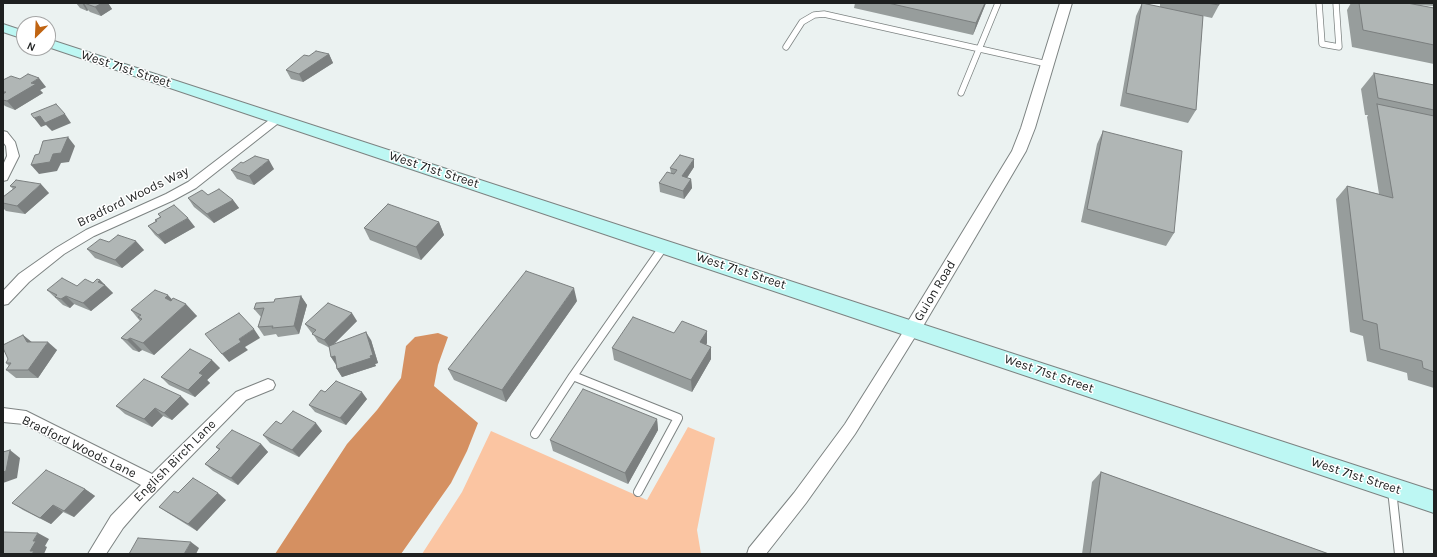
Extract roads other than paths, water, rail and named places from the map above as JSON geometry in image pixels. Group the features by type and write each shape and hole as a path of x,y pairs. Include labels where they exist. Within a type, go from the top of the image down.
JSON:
{"main road":[{"path":"3,28 16,32"},
{"name":"West 71st Street","path":"56,46 913,328 1434,502"}],"street":[{"name":"Guion Road","path":"755,554 800,498 846,434 913,328 1015,158 1028,128 1066,3"},
{"name":"Bradford Woods Way","path":"3,300 35,268 60,251 90,233 192,185 277,119"},
{"path":"3,135 11,145 13,156 3,177"},
{"name":"English Birch Lane","path":"96,554 117,522 152,483 240,396 268,385"},
{"name":"Bradford Woods Lane","path":"3,414 26,418 152,483"}],"lane":[{"path":"961,94 998,3"},
{"path":"1319,3 1322,44 1339,47 1336,3"},
{"path":"786,47 802,22 814,15 824,14 1047,64"},
{"path":"535,434 573,376 665,246"},
{"path":"573,376 678,418 638,492"},
{"path":"1391,488 1399,554"}]}
